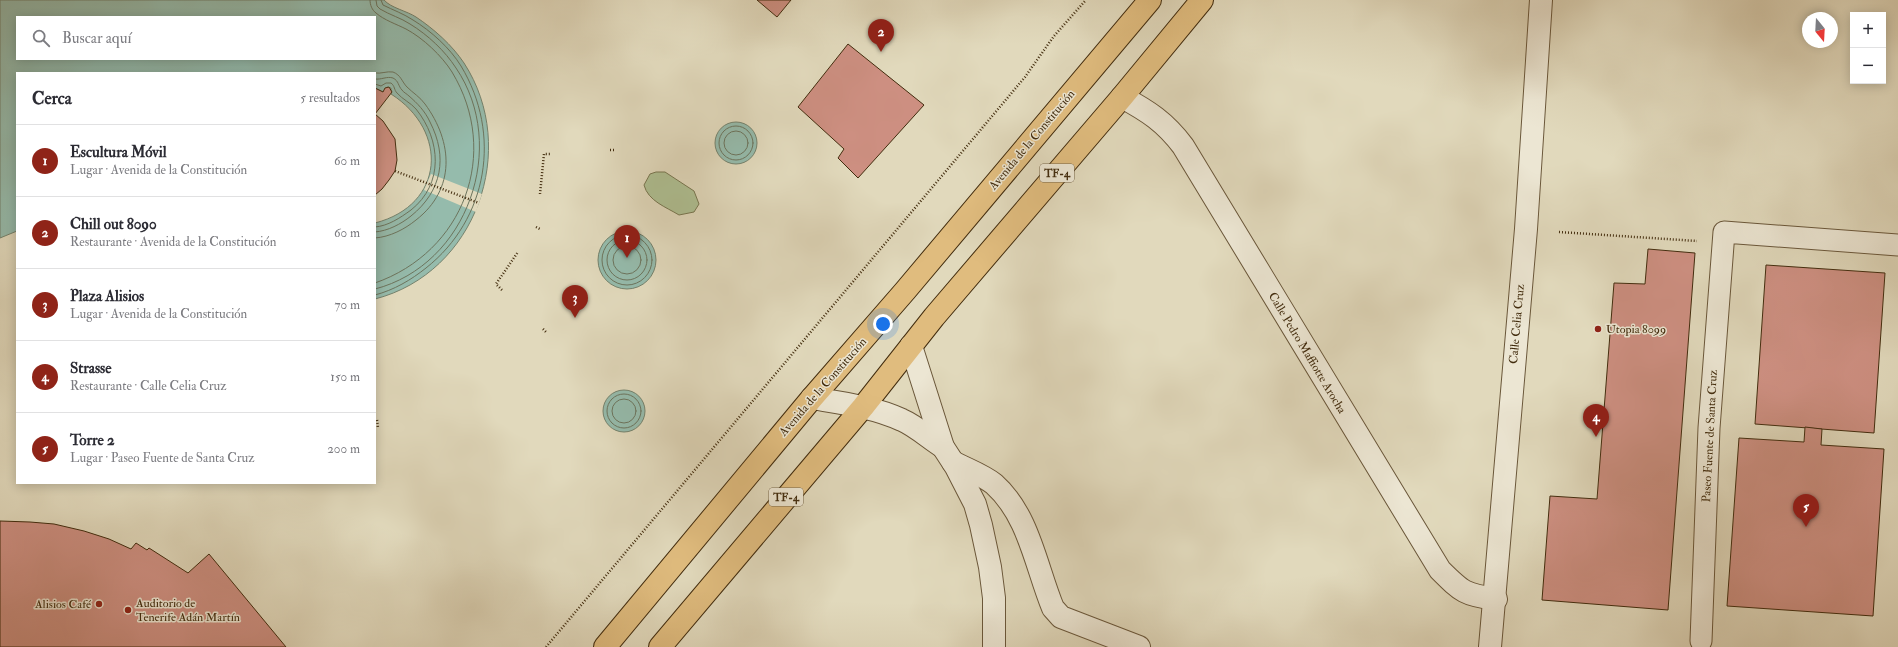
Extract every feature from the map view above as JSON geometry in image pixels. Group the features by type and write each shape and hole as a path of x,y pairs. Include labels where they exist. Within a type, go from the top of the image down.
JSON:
{"main road":[{"name":"Avenida de la Constitución","path":"605,647 812,398 905,291 1150,0"},
{"name":"TF-4","path":"660,647 862,407 934,317 1122,97 1202,0"}],"street":[{"name":"Calle Celia Cruz","path":"1490,647 1496,599 1511,396 1526,229 1541,0"},
{"name":"Calle Pedro Maffiotte Arocha","path":"1122,97 1152,114 1162,122 1172,131 1183,146 1440,570 1461,590 1472,596 1496,599"},
{"path":"1724,237 1898,245"},
{"name":"Paseo Fuente de Santa Cruz","path":"1700,641 1709,428 1724,237"},
{"path":"912,346 948,455 975,504 981,525 990,567 994,598 994,647"},
{"path":"812,398 862,407 903,420 948,455 993,484 1013,507 1024,528 1053,608 1061,617 1139,647"}],"path":[{"path":"546,647 996,113 1026,77 1054,36 1086,0"},
{"path":"610,150 616,150"},
{"path":"540,194 544,154 551,154"},
{"path":"395,171 479,203"},
{"path":"536,227 540,229"},
{"path":"1558,232 1724,237"},
{"path":"502,290 496,284 518,252"},
{"path":"543,329 547,333"},
{"path":"377,420 378,428"}],"shaded area":[{"path":"665,172 694,191 699,204 694,212 679,215 658,203 649,195 644,185 650,174"}],"water":[{"path":"0,0 384,0 387,3 416,17 436,32 448,44 464,63 480,97 488,132 487,169 478,204 462,236 439,263 410,285 376,299 376,223 398,214 415,200 426,184 431,166 430,146 423,127 410,109 391,94 391,88 387,87 383,92 376,88 376,72 16,72 16,231 0,238"},
{"path":"736,122 751,128 757,143 751,158 736,164 721,158 715,143 721,128"},
{"path":"621,231 633,231 648,239 656,254 656,266 648,281 633,289 621,289 606,281 598,266 598,254 606,239"},
{"path":"620,390 628,390 636,393 642,399 645,411 642,423 636,429 628,432 620,432 612,429 606,423 603,415 603,407 606,399 612,393"}],"pier":[{"path":"431,174 482,194 476,212 424,190"}],"building":[{"path":"757,0 791,0 777,17"},
{"path":"848,44 924,105 858,178 838,158 844,149 798,107"},
{"path":"389,87 392,92 376,113 376,88 383,92 385,88"},
{"path":"376,115 383,121 395,139 397,160 395,171 382,189 376,194"},
{"path":"1648,249 1695,253 1668,610 1542,600 1550,496 1597,499 1614,283 1645,284"},
{"path":"1766,265 1885,273 1874,433 1755,424"},
{"path":"1805,427 1822,429 1821,445 1884,449 1873,616 1727,606 1739,438 1804,442"},
{"name":"Auditorio de Tenerife Adán Martín","path":"0,521 54,524 109,539 131,549 136,543 147,550 149,548 188,573 209,554 286,647 0,647"}],"place":[{"name":"Chill out 8090","path":"881,52"},
{"name":"Escultura Móvil","path":"627,258"},
{"name":"Plaza Alisios","path":"575,318"},
{"name":"Utopia 8099","path":"1598,329"},
{"name":"Strasse","path":"1596,437"},
{"name":"Torre 2","path":"1806,527"},
{"name":"Alisios Café","path":"99,604"},
{"name":"Auditorio de Tenerife Adán Martín","path":"128,610"}]}
